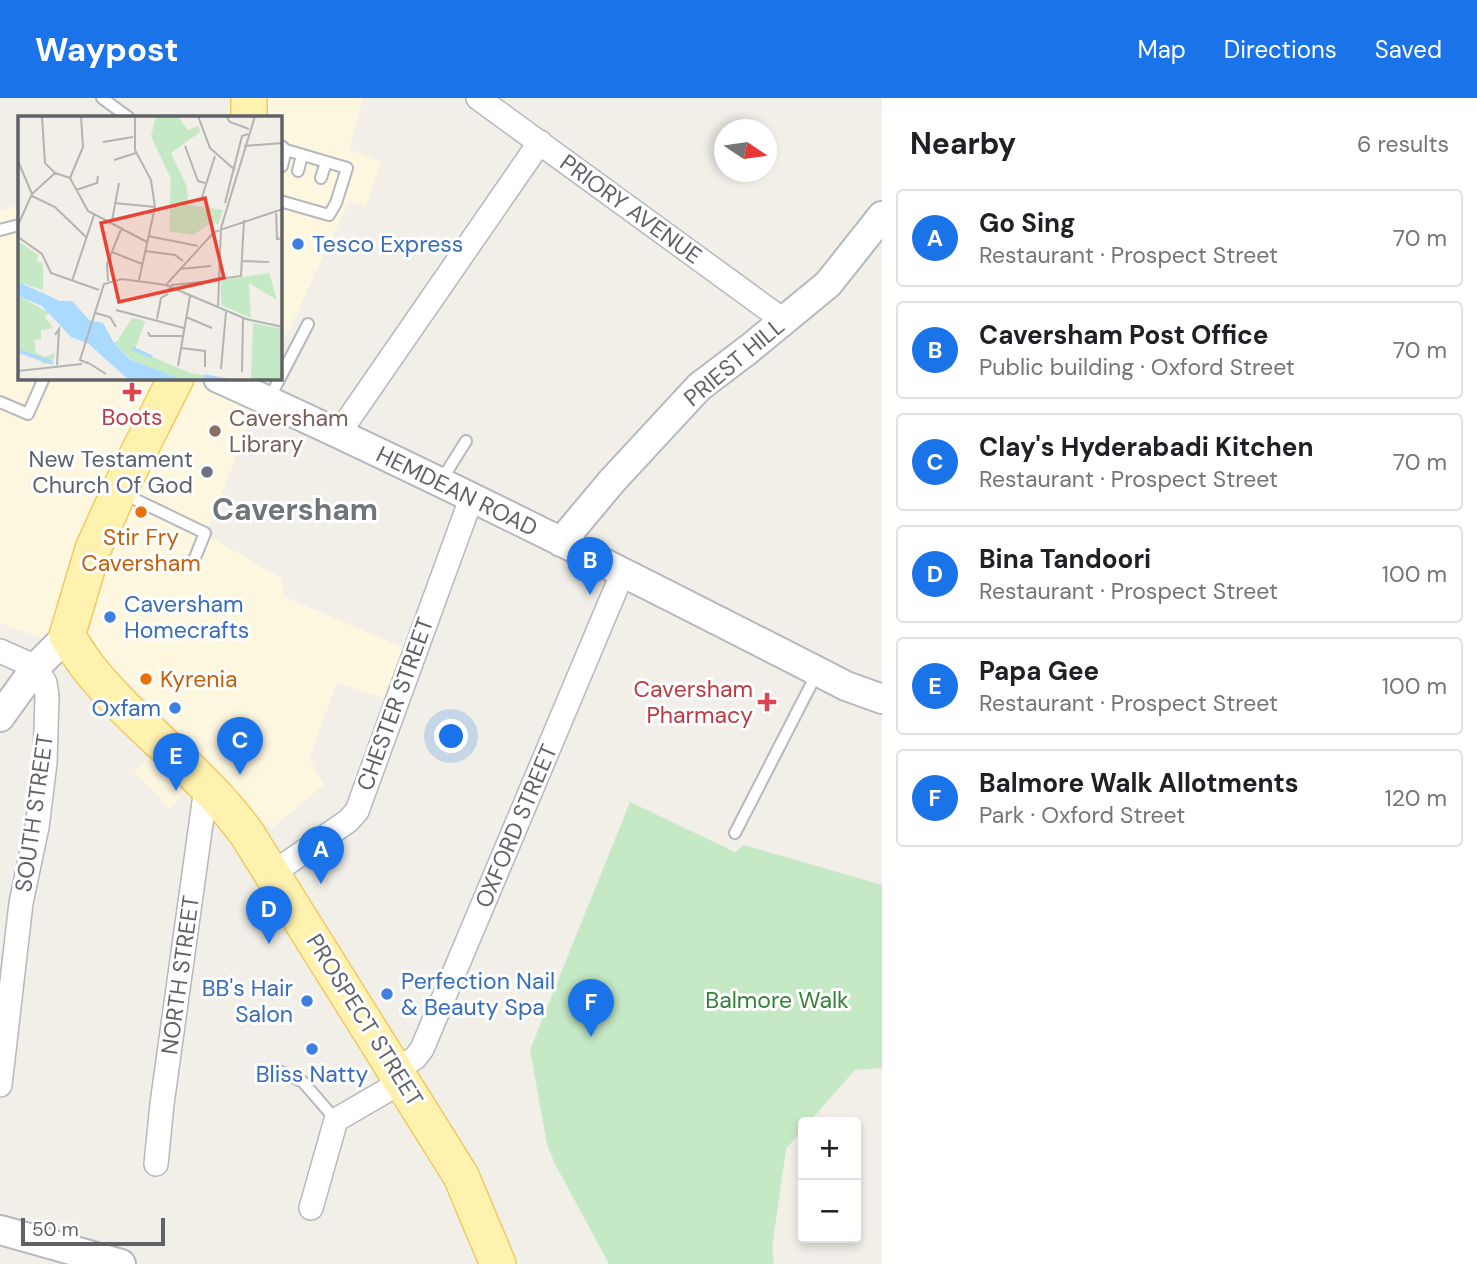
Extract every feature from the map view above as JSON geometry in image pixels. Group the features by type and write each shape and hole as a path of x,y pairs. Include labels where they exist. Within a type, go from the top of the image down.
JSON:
{"main road":[{"path":"249,98 249,116"},
{"path":"67,636 93,549 175,380"},
{"name":"PROSPECT STREET","path":"67,636 89,668 233,814 273,873 461,1176 498,1264"}],"street":[{"name":"PRIORY AVENUE","path":"478,98 783,320"},
{"path":"339,433 540,142"},
{"name":"PRIEST HILL","path":"561,542 612,481 699,387 828,284 880,222"},
{"name":"HEMDEAN ROAD","path":"222,380 339,433 624,572 818,671 882,699"},
{"name":"CHESTER STREET","path":"273,873 348,821 357,811 471,499"},
{"name":"OXFORD STREET","path":"336,1120 400,1075 422,1049 624,572"},
{"path":"0,717 36,667 67,636"},
{"path":"0,651 36,667"},
{"name":"SOUTH STREET","path":"0,1085 21,903 37,827 45,763 47,696 45,683 36,667"},
{"name":"NORTH STREET","path":"156,1164 204,802 211,789"},
{"path":"310,1208 336,1120"},
{"path":"0,1230 121,1264"}],"lane":[{"path":"103,98 127,116"},
{"path":"282,166 283,148 347,168 336,203 329,215 313,205 287,199"},
{"path":"298,171 302,155"},
{"path":"321,178 326,162"},
{"path":"0,230 18,225"},
{"path":"282,374 308,324"},
{"path":"0,402 28,414 43,380"},
{"path":"268,401 279,380"},
{"path":"439,483 466,441"},
{"path":"119,491 205,533 192,565"},
{"path":"735,833 818,671"},
{"path":"279,1071 303,1082 336,1120"}],"shaded area":[{"path":"230,98 363,98 349,149 381,162 366,207 349,201 282,345 282,116 232,116"},
{"path":"18,205 18,380 265,380 206,535 283,579 283,596 404,648 388,699 337,683 309,758 324,785 271,829 208,766 170,809 134,772 176,727 104,660 0,623 0,211"}],"green space":[{"name":"Balmore Walk","path":"630,802 735,852 744,845 882,885 882,1068 855,1070 813,1117 798,1117 798,1135 786,1149 772,1248 774,1264 609,1264 547,1144 530,1050"}],"place":[{"name":"Tesco Express","path":"298,244"},
{"name":"Boots","path":"132,392"},
{"name":"Caversham Library","path":"215,431"},
{"name":"New Testament Church Of God","path":"207,472"},
{"name":"Stir Fry Caversham","path":"141,512"},
{"name":"Caversham Post Office","path":"590,595"},
{"name":"Caversham Homecrafts","path":"110,617"},
{"name":"Kyrenia","path":"146,679"},
{"name":"Caversham Pharmacy","path":"767,702"},
{"name":"Oxfam","path":"175,708"},
{"name":"Clay's Hyderabadi Kitchen","path":"240,775"},
{"name":"Papa Gee","path":"176,791"},
{"name":"Go Sing","path":"321,884"},
{"name":"Bina Tandoori","path":"269,944"},
{"name":"Perfection Nail & Beauty Spa","path":"387,994"},
{"name":"BB's Hair Salon","path":"307,1001"},
{"name":"Balmore Walk Allotments","path":"591,1037"},
{"name":"Bliss Natty","path":"312,1049"}],"district":[{"name":"Caversham","path":"295,509"}]}
